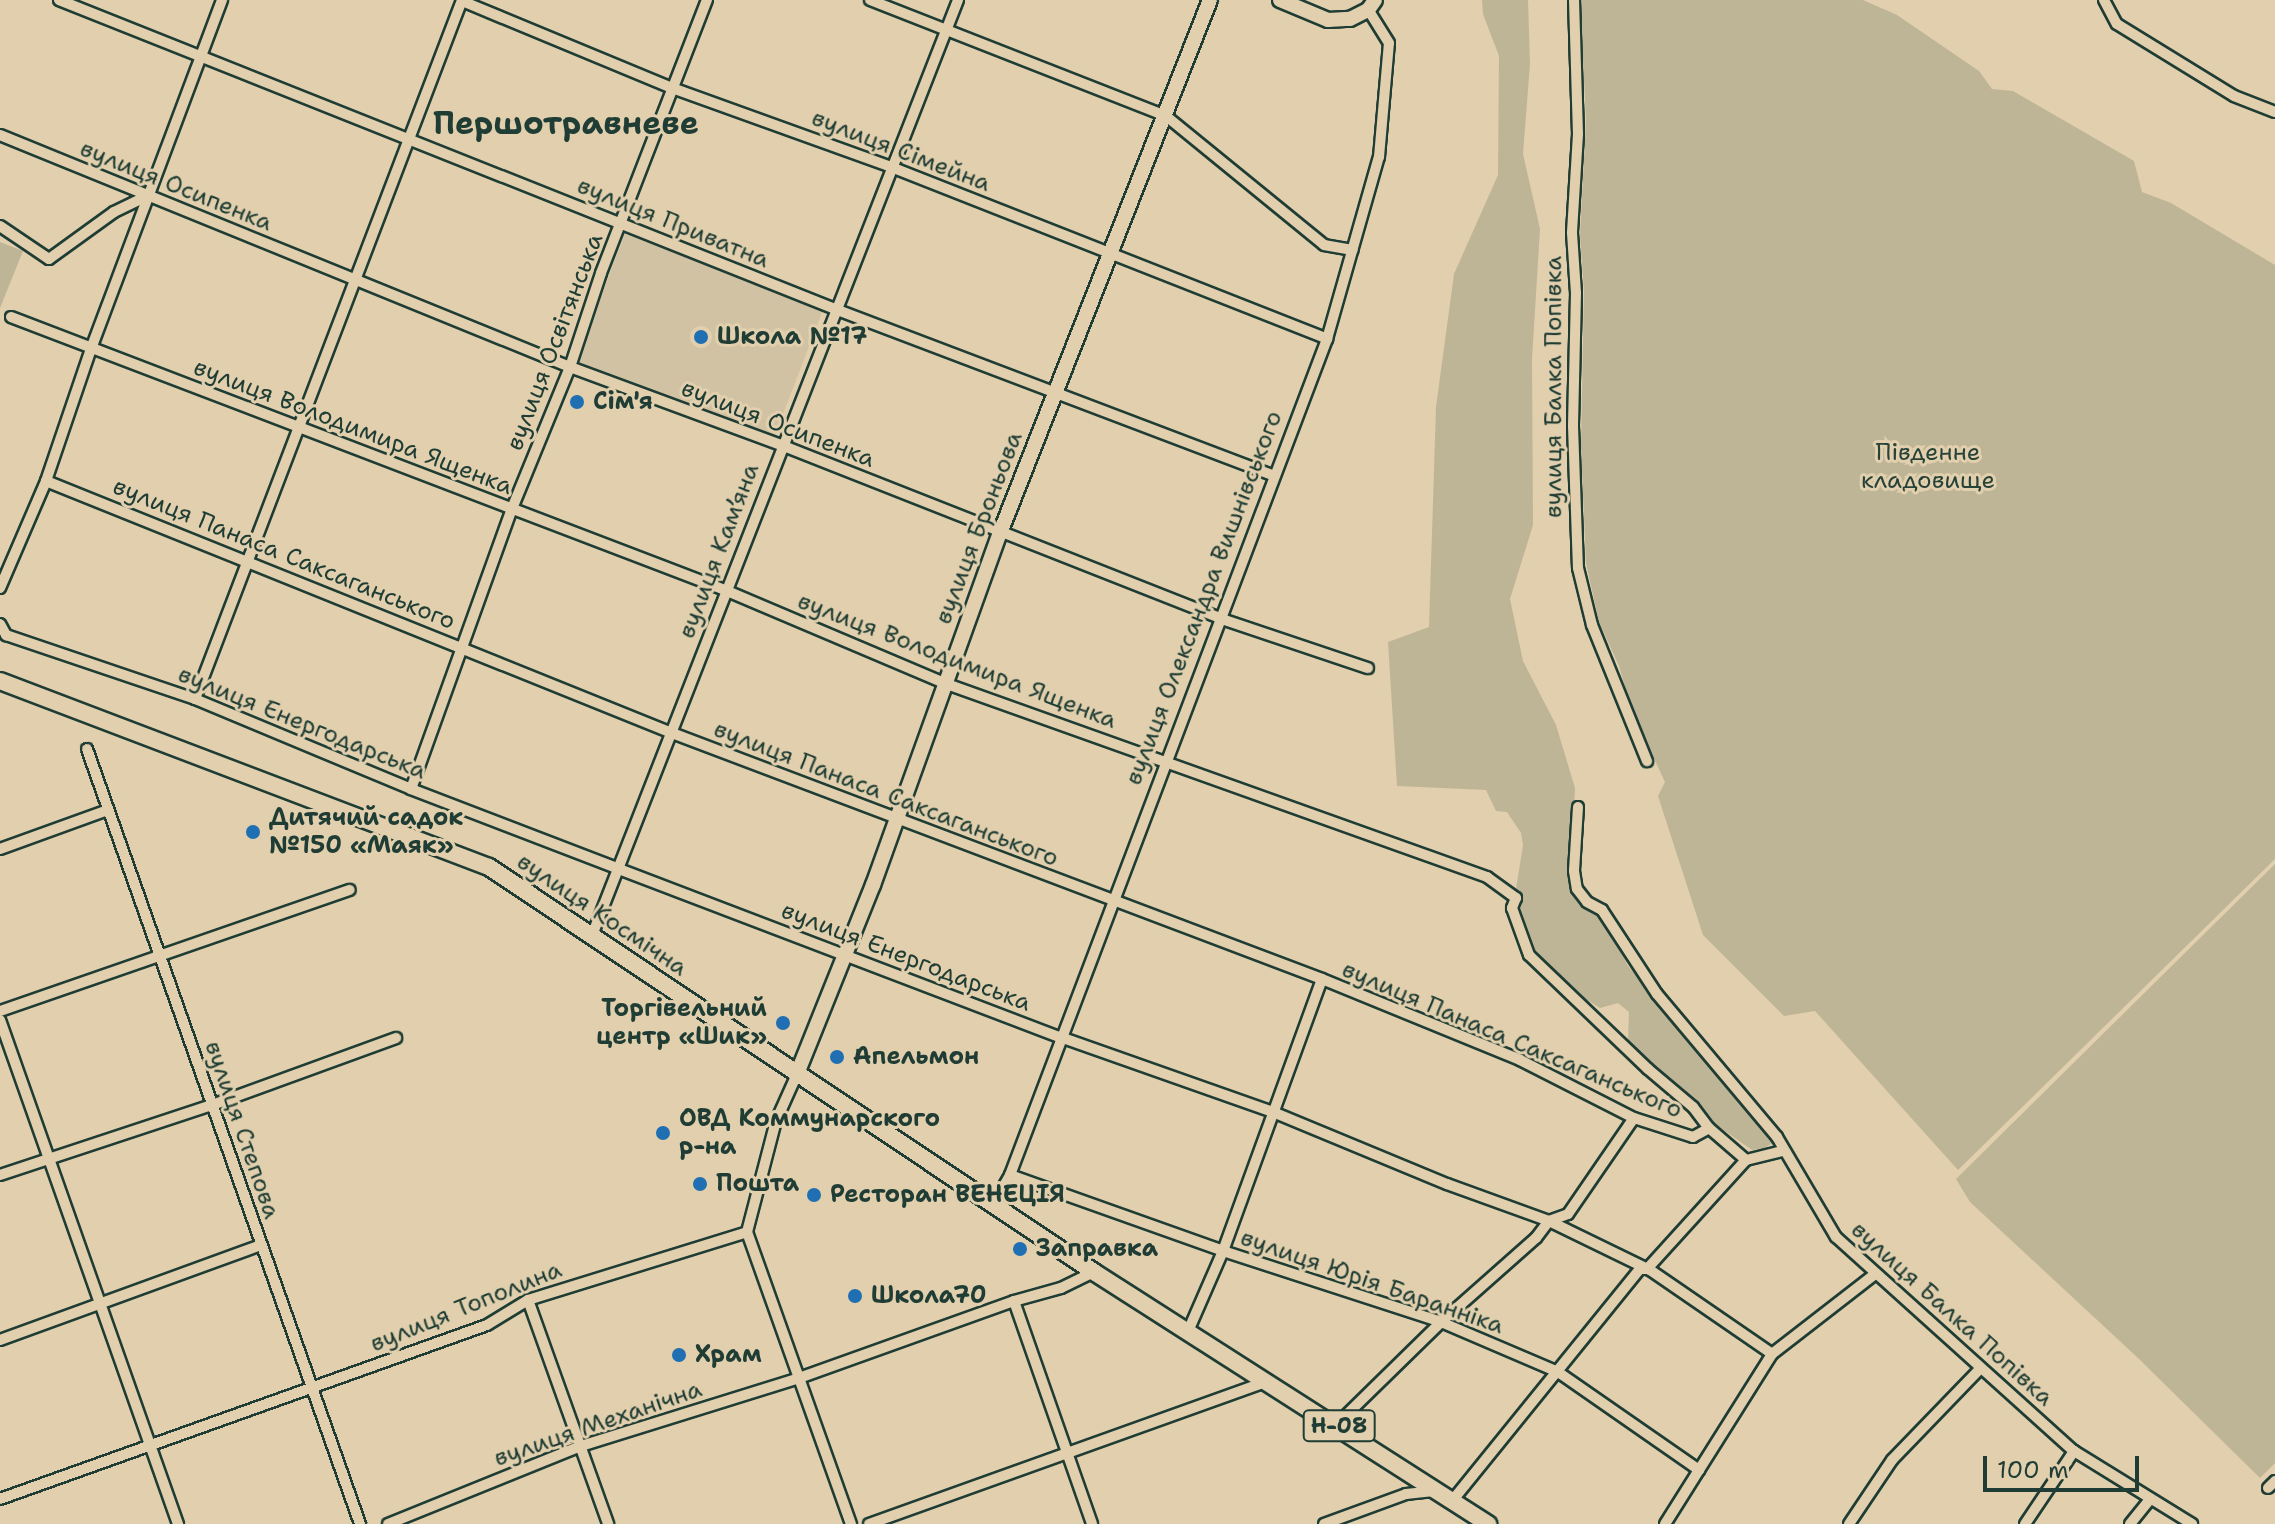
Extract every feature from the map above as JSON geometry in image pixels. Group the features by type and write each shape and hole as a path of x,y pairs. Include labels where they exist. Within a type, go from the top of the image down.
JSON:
{"main road":[{"name":"вулиця Космічна","path":"0,681 469,857 511,881 591,938 1094,1272 1189,1329 1488,1524"}],"street":[{"name":"вулиця Приватна","path":"59,0 835,309 1274,476"},
{"path":"0,588 46,481 92,346 222,0"},
{"path":"195,699 462,0"},
{"name":"вулиця Сімейна","path":"462,0 672,88 891,167 1327,339"},
{"name":"вулиця Освітянська","path":"411,789 511,511 570,367 707,0"},
{"path":"870,0 1166,116 1324,245 1353,250"},
{"name":"вулиця Кам’яна","path":"591,938 781,445 958,0"},
{"name":"вулиця Броньова","path":"797,1074 846,956 1000,533 1210,0"},
{"path":"1280,0 1328,20 1350,19 1372,5"},
{"name":"вулиця Балка Попівка","path":"1574,0 1578,134 1572,233 1576,293 1573,426 1578,568 1592,625 1647,761"},
{"path":"2104,0 2117,24 2234,96 2275,112"},
{"name":"вулиця Олександра Вишнівського","path":"994,1203 1010,1175 1327,339 1379,157 1389,43 1372,5"},
{"name":"вулиця Осипенка","path":"0,135 570,367 781,445 1222,619 1368,668"},
{"path":"0,226 49,259 114,212 149,195"},
{"name":"вулиця Володимира Ященка","path":"11,317 511,511 725,590 944,683 1487,877 1516,898 1512,908 1529,955 1746,1160"},
{"name":"вулиця Панаса Саксаганського","path":"46,481 672,733 1322,979 1520,1060 1634,1118 1693,1137 1709,1128"},
{"name":"вулиця Енергодарська","path":"3,629 195,699 411,789 846,956 1060,1037 1273,1112 1447,1184 1549,1221 1647,1269 1772,1354"},
{"name":"вулиця Степова","path":"87,749 360,1524"},
{"name":"вулиця Балка Попівка","path":"1578,807 1574,871 1577,889 1587,902 1602,910 1657,994 1754,1107 1836,1237 2074,1451 2192,1524"},
{"path":"0,849 108,810"},
{"path":"0,1011 350,890"},
{"path":"1189,1329 1223,1251 1322,979"},
{"path":"0,1020 178,1524"},
{"path":"0,1175 212,1105 396,1038"},
{"path":"797,1074 776,1121 747,1232 851,1524"},
{"path":"1337,1424 1441,1322 1501,1271 1549,1221 1568,1214 1634,1118"},
{"path":"1324,1524 1406,1494 1445,1496 1558,1372 1640,1269 1647,1269 1746,1160 1783,1151"},
{"name":"вулиця Юрія Баранніка","path":"1010,1175 1223,1251 1441,1322 1558,1372 1699,1470"},
{"name":"вулиця Тополина","path":"0,1499 487,1325 528,1300 747,1232"},
{"path":"0,1340 261,1245"},
{"name":"вулиця Механічна","path":"388,1524 581,1446 799,1378 1014,1301 1061,1288 1094,1272"},
{"path":"1665,1524 1772,1354 1875,1274"},
{"path":"528,1300 608,1524"},
{"path":"1014,1301 1092,1524"},
{"path":"1849,1524 1892,1460 1980,1369"},
{"path":"869,1524 1067,1454 1196,1404 1269,1381"},
{"path":"2025,1524 2074,1451"},
{"path":"2130,1524 2150,1499"}],"shaded area":[{"name":"Школа №17","path":"625,234 823,310 774,437 576,361"}],"green space":[{"path":"1482,0 1528,0 1530,64 1523,154 1540,229 1532,359 1533,525 1510,599 1523,661 1556,725 1575,788 1570,879 1576,901 1603,918 1628,966 1765,1127 1773,1143 1764,1148 1752,1150 1711,1121 1628,1043 1629,1012 1618,1003 1600,1008 1573,991 1531,945 1520,914 1521,899 1516,889 1523,845 1521,833 1507,812 1496,811 1486,790 1397,786 1388,642 1429,627 1436,407 1454,274 1498,175 1499,56 1483,14"},
{"name":"Південне кладовище","path":"1580,0 1863,0 1897,15 1979,71 1992,89 2013,91 2134,161 2142,192 2171,203 2275,265 2275,859 1958,1170 1815,1011 1784,1016 1703,935 1658,796 1665,782 1632,711 1619,666 1599,622 1586,563 1581,446 1584,291 1580,235 1586,120"},
{"path":"0,242 23,251 0,308"},
{"path":"2275,864 2275,1463 2260,1478 2138,1358 1970,1202 1956,1179"}],"place":[{"name":"Школа №17","path":"701,337"},
{"name":"Сім'я","path":"577,402"},
{"name":"Дитячий садок №150 «Маяк»","path":"253,832"},
{"name":"Торгівельний центр «Шик»","path":"783,1023"},
{"name":"Апельмон","path":"837,1057"},
{"name":"ОВД Коммунарского р-на","path":"663,1133"},
{"name":"Пошта","path":"700,1184"},
{"name":"Ресторан ВЕНЕЦІЯ","path":"814,1195"},
{"name":"Заправка","path":"1020,1249"},
{"name":"Школа70","path":"855,1296"},
{"name":"Храм","path":"679,1355"}],"district":[{"name":"Першотравневе","path":"566,123"}]}
